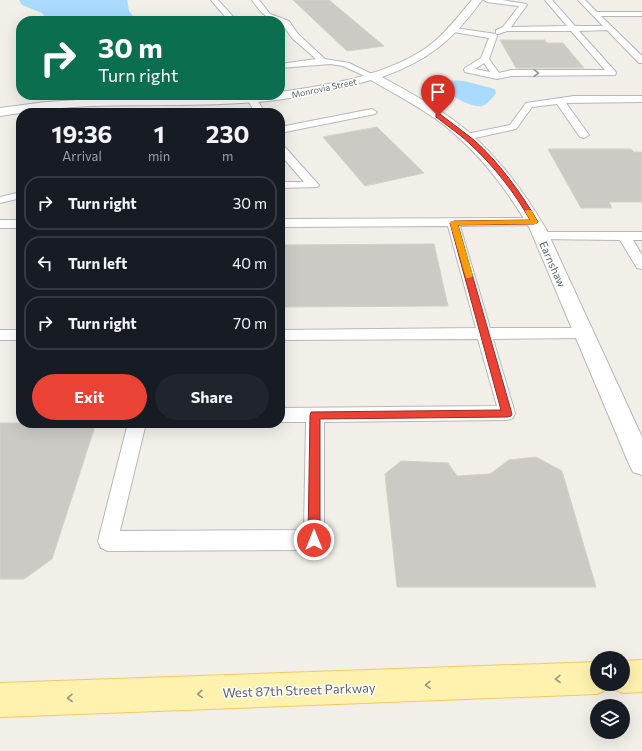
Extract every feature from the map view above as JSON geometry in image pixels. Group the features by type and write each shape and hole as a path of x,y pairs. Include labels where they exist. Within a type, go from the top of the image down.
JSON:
{"main road":[{"path":"630,677 642,676"},
{"name":"West 87th Street Parkway","path":"0,700 590,678"}],"street":[{"name":"Monrovia Street","path":"285,95 323,90 397,68 420,57 436,46 477,0"},
{"name":"Earnshaw","path":"372,76 425,107 466,137 496,167 527,208 538,229 642,464"},
{"name":"Monrovia Street","path":"28,108 75,103 213,102 253,100"},
{"name":"Monrovia Street","path":"0,112 16,110"}],"lane":[{"path":"214,0 228,16"},
{"path":"255,0 270,16"},
{"path":"487,0 526,3 506,28 493,36 485,59 468,70 497,76 511,73 612,73 548,0"},
{"path":"582,0 641,59"},
{"path":"595,14 641,14"},
{"path":"285,23 295,36 322,60"},
{"path":"506,28 573,29 620,24"},
{"path":"451,30 493,36"},
{"path":"485,59 497,76"},
{"path":"285,65 322,60 351,66 372,76"},
{"path":"466,137 513,127 529,105 574,99 642,99"},
{"path":"253,100 257,108"},
{"path":"560,100 584,135"},
{"path":"285,129 372,112"},
{"path":"285,154 313,185 285,185"},
{"path":"0,200 16,196"},
{"path":"285,223 454,223 624,236 642,236"},
{"path":"285,415 507,414 454,223"},
{"path":"0,224 16,224"},
{"path":"624,236 642,266"},
{"path":"285,334 584,333"},
{"path":"0,335 16,335"},
{"path":"136,428 108,541 314,540 315,415"}],"water":[{"path":"19,0 127,0 129,11 133,16 44,16 42,13 22,5"},
{"path":"445,80 464,81 495,89 496,93 482,106 471,105 457,99 445,91 438,83"}],"building":[{"path":"293,0 329,0 384,46 347,51"},
{"path":"500,40 545,40 547,43 563,43 584,68 516,68"},
{"path":"377,127 424,173 365,186 323,137"},
{"path":"548,149 631,149 634,152 642,152 642,202 609,202 612,208 581,208"},
{"path":"434,244 448,306 285,307 285,245"},
{"path":"0,423 16,423 16,428 94,428 52,559 24,579 0,579"},
{"path":"536,457 562,471 596,587 397,587 385,474 401,461 448,463 457,476 490,474 509,460"}],"slow traffic":[{"path":"469,276 454,223 534,222 528,211"}],"route":[{"path":"314,540 315,415 507,414 454,223 534,222 527,208 496,167 472,142 438,116"}]}
